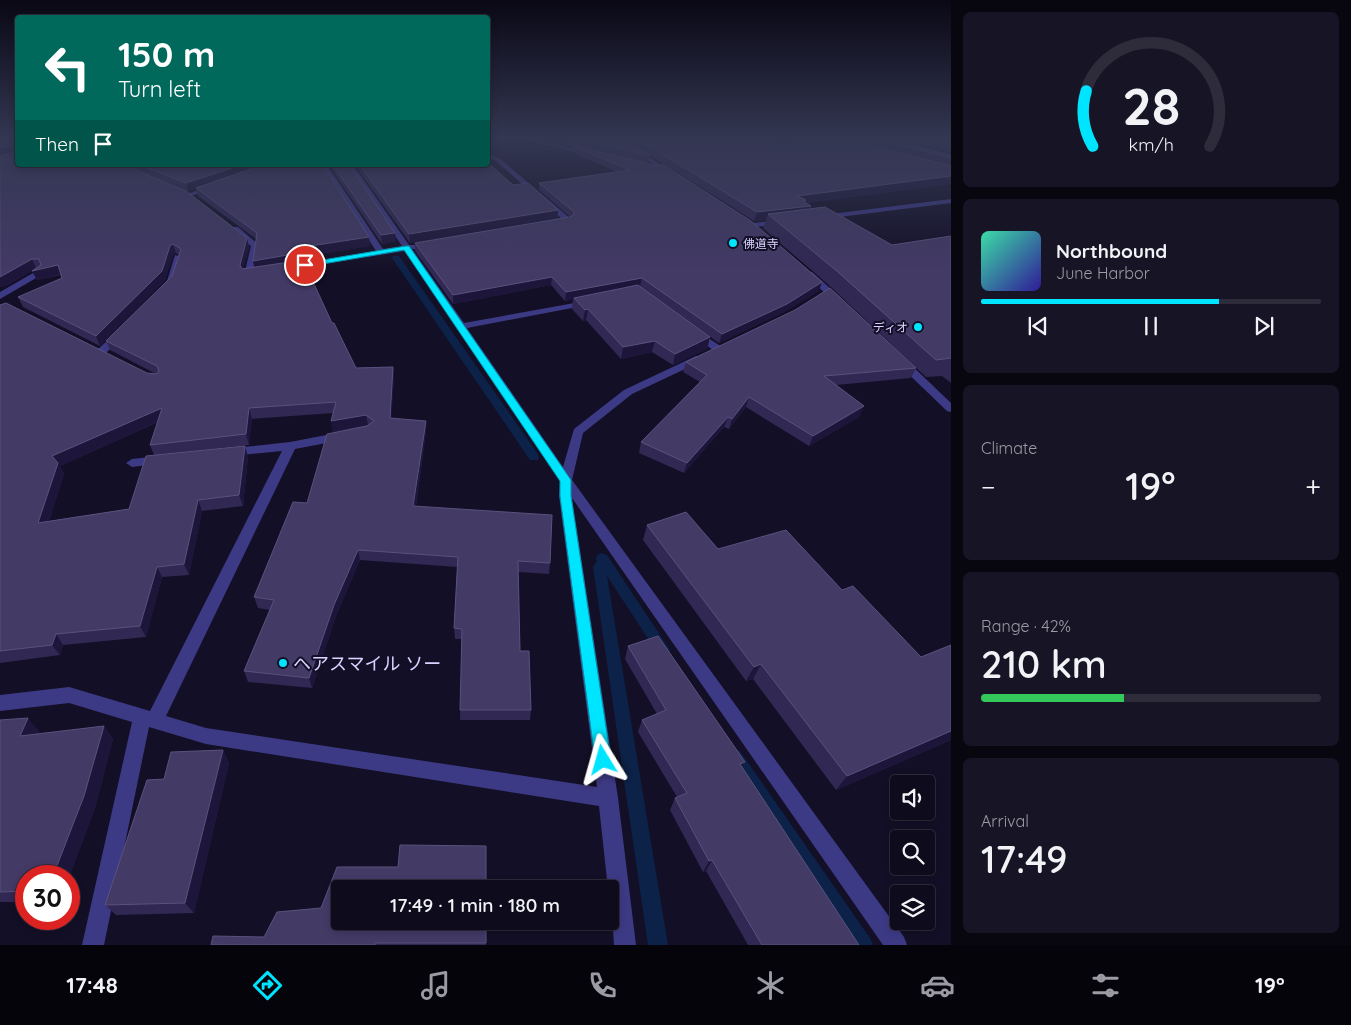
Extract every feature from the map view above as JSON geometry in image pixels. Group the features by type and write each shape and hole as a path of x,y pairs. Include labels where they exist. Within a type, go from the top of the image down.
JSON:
{"street":[{"path":"180,191 192,197 221,184"},
{"path":"337,184 381,252"},
{"path":"363,184 566,480 896,945"},
{"path":"526,184 568,221 549,224"},
{"path":"813,218 951,201"},
{"path":"746,220 761,232"},
{"path":"754,225 793,220"},
{"path":"226,222 256,245 248,274 267,271"},
{"path":"277,270 425,245"},
{"path":"157,296 171,282 178,257"},
{"path":"806,271 824,293 848,310"},
{"path":"0,296 40,272"},
{"path":"460,327 602,299"},
{"path":"101,352 129,324"},
{"path":"626,945 608,798 566,496 566,480 578,432 628,392 722,347 686,326"},
{"path":"896,356 951,408"},
{"path":"211,454 290,446 358,433"},
{"path":"93,945 149,719 290,446"},
{"path":"132,463 172,458"},
{"path":"0,703 69,696 206,736 608,798"}],"building":[{"path":"0,184 170,184 186,191 247,238 240,265 242,269 303,260 332,323 334,323 356,368 393,367 390,418 426,421 413,506 552,515 550,563 518,561 520,651 529,651 531,710 460,710 462,629 454,628 458,557 358,550 334,605 309,678 244,671 274,600 254,597 293,502 307,503 327,434 367,426 374,421 366,415 331,421 336,402 249,408 246,434 150,445 162,408 52,456 58,463 38,523 129,509 146,456 245,446 239,495 198,500 184,564 157,567 140,626 56,634 52,645 0,651 0,305 6,303 147,373 156,374 159,371 157,366 106,341 172,276 181,249 173,244 170,246 162,271 96,336 18,297 62,278 58,265 32,271 41,265 39,259 32,259 0,277"},
{"path":"207,184 335,184 369,237 297,248 299,253 253,261 257,233 196,188"},
{"path":"346,184 362,184 395,233 381,235"},
{"path":"374,184 529,184 558,210 409,234"},
{"path":"540,184 693,184 751,221 822,282 787,304 722,334 642,278 566,292 552,277 453,295 415,243 570,217 574,212"},
{"path":"711,184 889,184 797,196 806,200 803,201 811,206 757,212"},
{"path":"825,207 892,245 951,236 951,358 936,360 838,272 768,214"},
{"path":"638,285 710,337 675,354 655,341 623,347 588,309 585,310 574,298"},
{"path":"830,288 916,368 824,376 864,406 813,436 749,397 732,419 728,417 687,463 641,442 707,375 686,362 795,310"},
{"path":"686,512 718,549 786,530 842,590 853,586 921,657 951,645 951,731 847,776 761,664 754,667 647,525"},
{"path":"658,636 745,762 740,764 859,945 762,945 712,860 709,861 675,798 687,793 642,720 666,710 628,646"},
{"path":"28,718 20,736 104,726 84,796 57,865 15,865 15,891 0,892 0,720"},
{"path":"223,750 185,903 105,905 147,780 164,779 171,752"},
{"path":"400,845 486,846 486,880 332,880 337,867 398,867"},
{"path":"331,882 331,930 486,930 486,943 211,945 213,936 264,937 277,912 321,908"}],"waterway":[{"path":"396,258 534,457"},
{"path":"602,558 663,650"},
{"path":"605,563 599,567 658,945"},
{"path":"734,757 863,945"}],"place":[{"name":"佛道寺","path":"733,243"},
{"name":"ディオ","path":"918,327"},
{"name":"ヘアスマイル ソー","path":"283,663"}],"route":[{"path":"305,265 406,248 566,480 566,496 603,760"}]}
